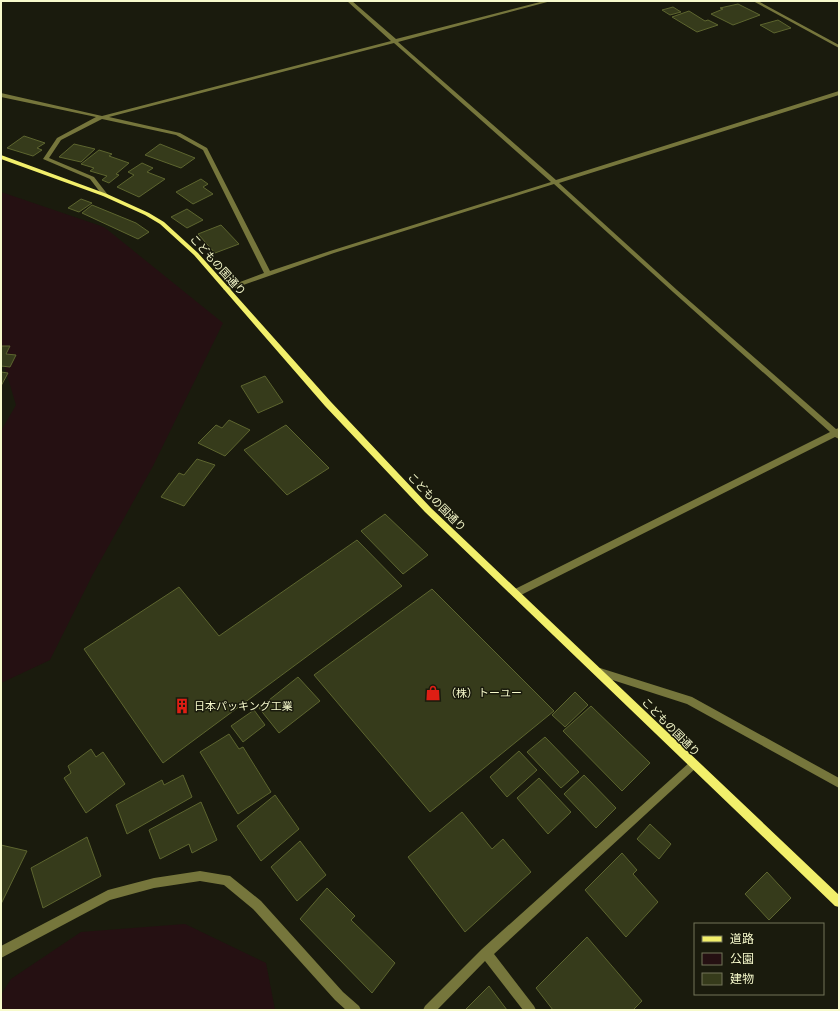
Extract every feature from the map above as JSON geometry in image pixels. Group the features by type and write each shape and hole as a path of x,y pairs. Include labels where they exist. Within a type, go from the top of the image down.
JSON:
{"main road":[{"name":"こどもの国通り","path":"1,157 105,194 147,214 162,224 196,254 328,404 417,499 600,672 693,765 839,902"}],"street":[{"path":"349,1 555,182 675,291 838,433 516,593"},
{"path":"105,194 92,178 46,160 58,139 99,118 549,1"},
{"path":"755,1 839,47"},
{"path":"226,289 268,274 555,182 839,93"},
{"path":"1,95 99,118 178,134 205,149 268,274"},
{"path":"600,672 689,700 839,783"},
{"path":"429,1010 486,953 693,765"},
{"path":"1,952 108,895 154,884 200,876 226,880 257,905 339,996 355,1010"},
{"path":"486,953 530,1010"}],"green space":[{"path":"1,192 104,227 223,323 153,466 93,574 50,660 1,683 1,431 16,405 1,355"},
{"path":"185,924 266,963 275,1010 1,1010 1,995 11,979 81,932"}],"building":[{"path":"738,4 760,15 733,25 711,14 723,9 720,8"},
{"path":"673,7 681,12 670,15 662,10"},
{"path":"689,11 705,21 708,20 718,25 697,32 672,17"},
{"path":"778,20 791,28 774,33 760,25"},
{"path":"24,136 45,143 37,148 42,150 33,156 7,148"},
{"path":"74,144 95,149 81,162 59,157"},
{"path":"160,144 195,158 181,168 145,155"},
{"path":"99,150 112,154 109,156 129,163 116,174 119,175 109,183 102,180 107,176 90,171 94,168 81,164"},
{"path":"142,163 153,168 147,172 165,179 139,197 117,187 134,175 128,172"},
{"path":"201,179 208,184 203,187 213,194 193,204 176,192"},
{"path":"81,199 92,203 79,212 68,208"},
{"path":"92,205 136,223 149,232 138,239 82,213"},
{"path":"187,209 203,220 187,228 171,217"},
{"path":"221,225 239,244 215,253 198,234"},
{"path":"1,346 10,346 6,354 16,355 10,367 1,366"},
{"path":"1,372 8,373 1,386"},
{"path":"265,376 283,402 258,413 241,386"},
{"path":"229,420 250,430 225,456 198,443 216,425 222,428"},
{"path":"286,425 329,468 287,495 244,450"},
{"path":"197,459 215,465 184,506 161,497 179,473 184,475"},
{"path":"385,514 428,555 403,574 361,531"},
{"name":"日本パッキング工業","path":"357,540 402,586 163,763 84,649 179,587 219,636"},
{"name":"（株）トーユー","path":"432,589 554,711 430,812 314,675"},
{"path":"298,677 320,701 279,733 259,708"},
{"path":"575,692 588,705 565,727 552,715"},
{"path":"591,706 650,763 622,791 563,731"},
{"path":"254,710 265,725 243,742 231,726"},
{"path":"229,734 239,749 243,747 271,792 238,814 200,752"},
{"path":"545,737 579,772 561,788 527,752"},
{"path":"91,749 96,757 103,752 125,784 86,813 64,778 71,773 68,766"},
{"path":"519,751 537,770 507,797 490,777"},
{"path":"183,775 192,797 127,834 116,805 162,780 164,785"},
{"path":"584,775 616,808 596,828 564,794"},
{"path":"539,778 571,812 548,834 517,798"},
{"path":"275,795 299,829 261,861 237,826"},
{"path":"201,802 217,840 192,853 189,844 160,859 149,830"},
{"path":"462,812 492,849 503,839 531,872 465,932 408,857"},
{"path":"650,824 671,844 659,859 637,839"},
{"path":"87,837 101,876 43,908 31,868"},
{"path":"300,841 326,875 297,901 271,867"},
{"path":"1,845 27,851 1,904"},
{"path":"622,853 637,870 633,874 658,902 626,937 585,890"},
{"path":"767,872 791,898 769,920 745,894"},
{"path":"327,888 355,916 351,920 395,963 372,993 300,919"},
{"path":"587,937 642,1001 633,1010 553,1010 536,988"},
{"path":"489,986 507,1010 465,1010"}],"place":[{"name":"（株）トーユー","path":"433,693"},
{"name":"日本パッキング工業","path":"182,706"}]}
